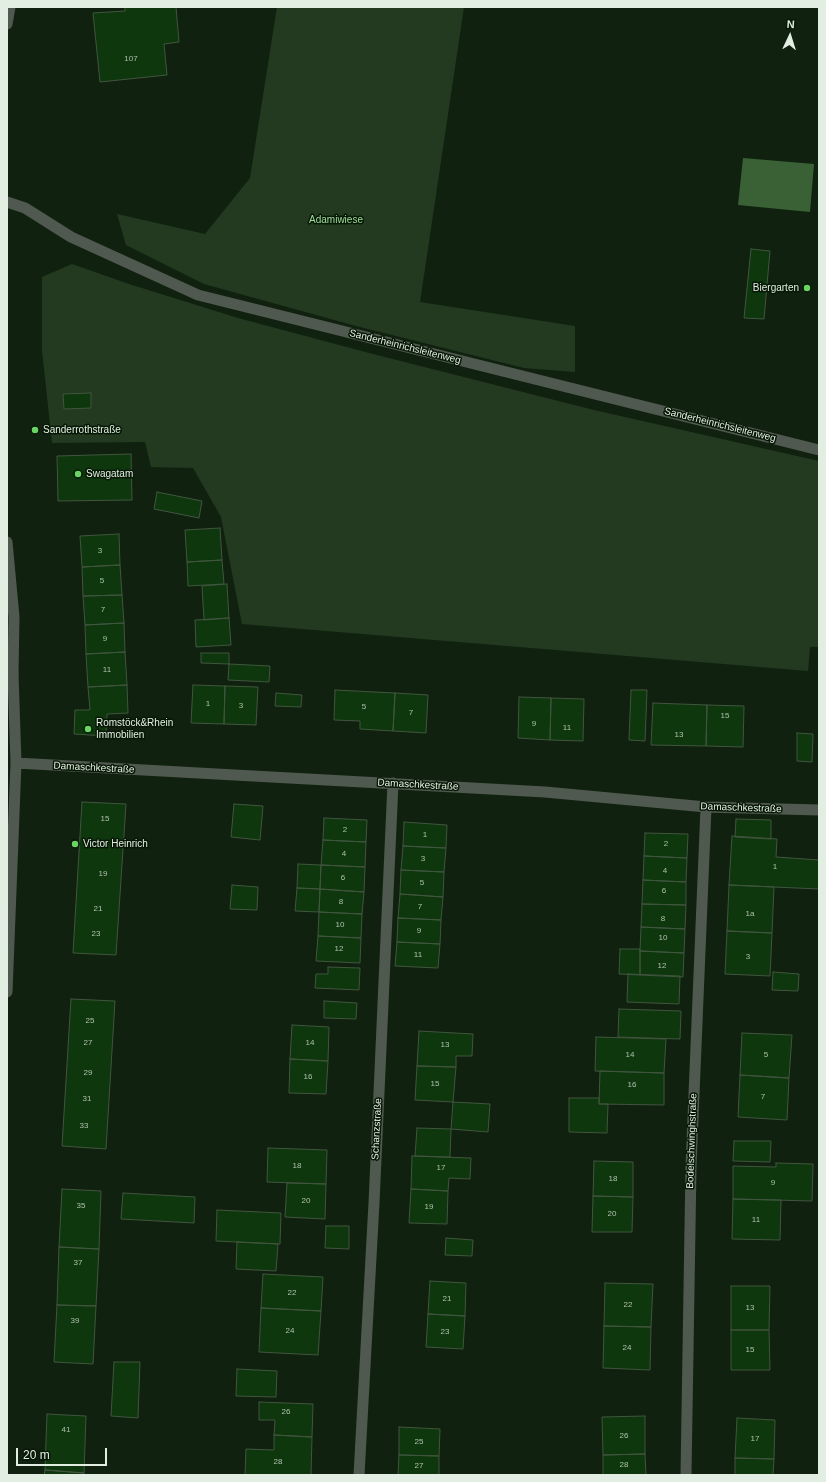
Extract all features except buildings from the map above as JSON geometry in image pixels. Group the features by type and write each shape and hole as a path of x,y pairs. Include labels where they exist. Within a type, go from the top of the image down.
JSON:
{"street":[{"path":"7,24 10,7"},
{"name":"Sanderheinrichsleitenweg","path":"7,202 25,208 71,237 198,295 819,450"},
{"path":"7,542 14,617 10,674 16,763 7,992"},
{"name":"Damaschkestraße","path":"16,763 545,792 706,807 819,810"},
{"name":"Schanzstraße","path":"359,1475 374,1203 393,783"},
{"name":"Bodelschwinghstraße","path":"686,1475 691,1166 706,807"}],"green space":[{"name":"Adamiwiese","path":"277,7 464,7 420,302 575,326 575,372 524,368 356,326 204,284 126,245 117,214 205,234 250,178"},
{"path":"72,264 129,284 238,318 369,353 594,410 819,461 819,647 810,647 808,671 242,624 221,517 193,468 151,467 145,442 52,443 42,350 42,277"}],"shaded area":[{"path":"743,158 814,164 810,212 738,205"}],"place":[{"name":"Biergarten","path":"807,288"},
{"name":"Sanderrothstraße","path":"35,430"},
{"name":"Swagatam","path":"78,474"},
{"name":"Romstöck&Rhein Immobilien","path":"88,729"},
{"name":"Victor Heinrich","path":"75,844"}]}
